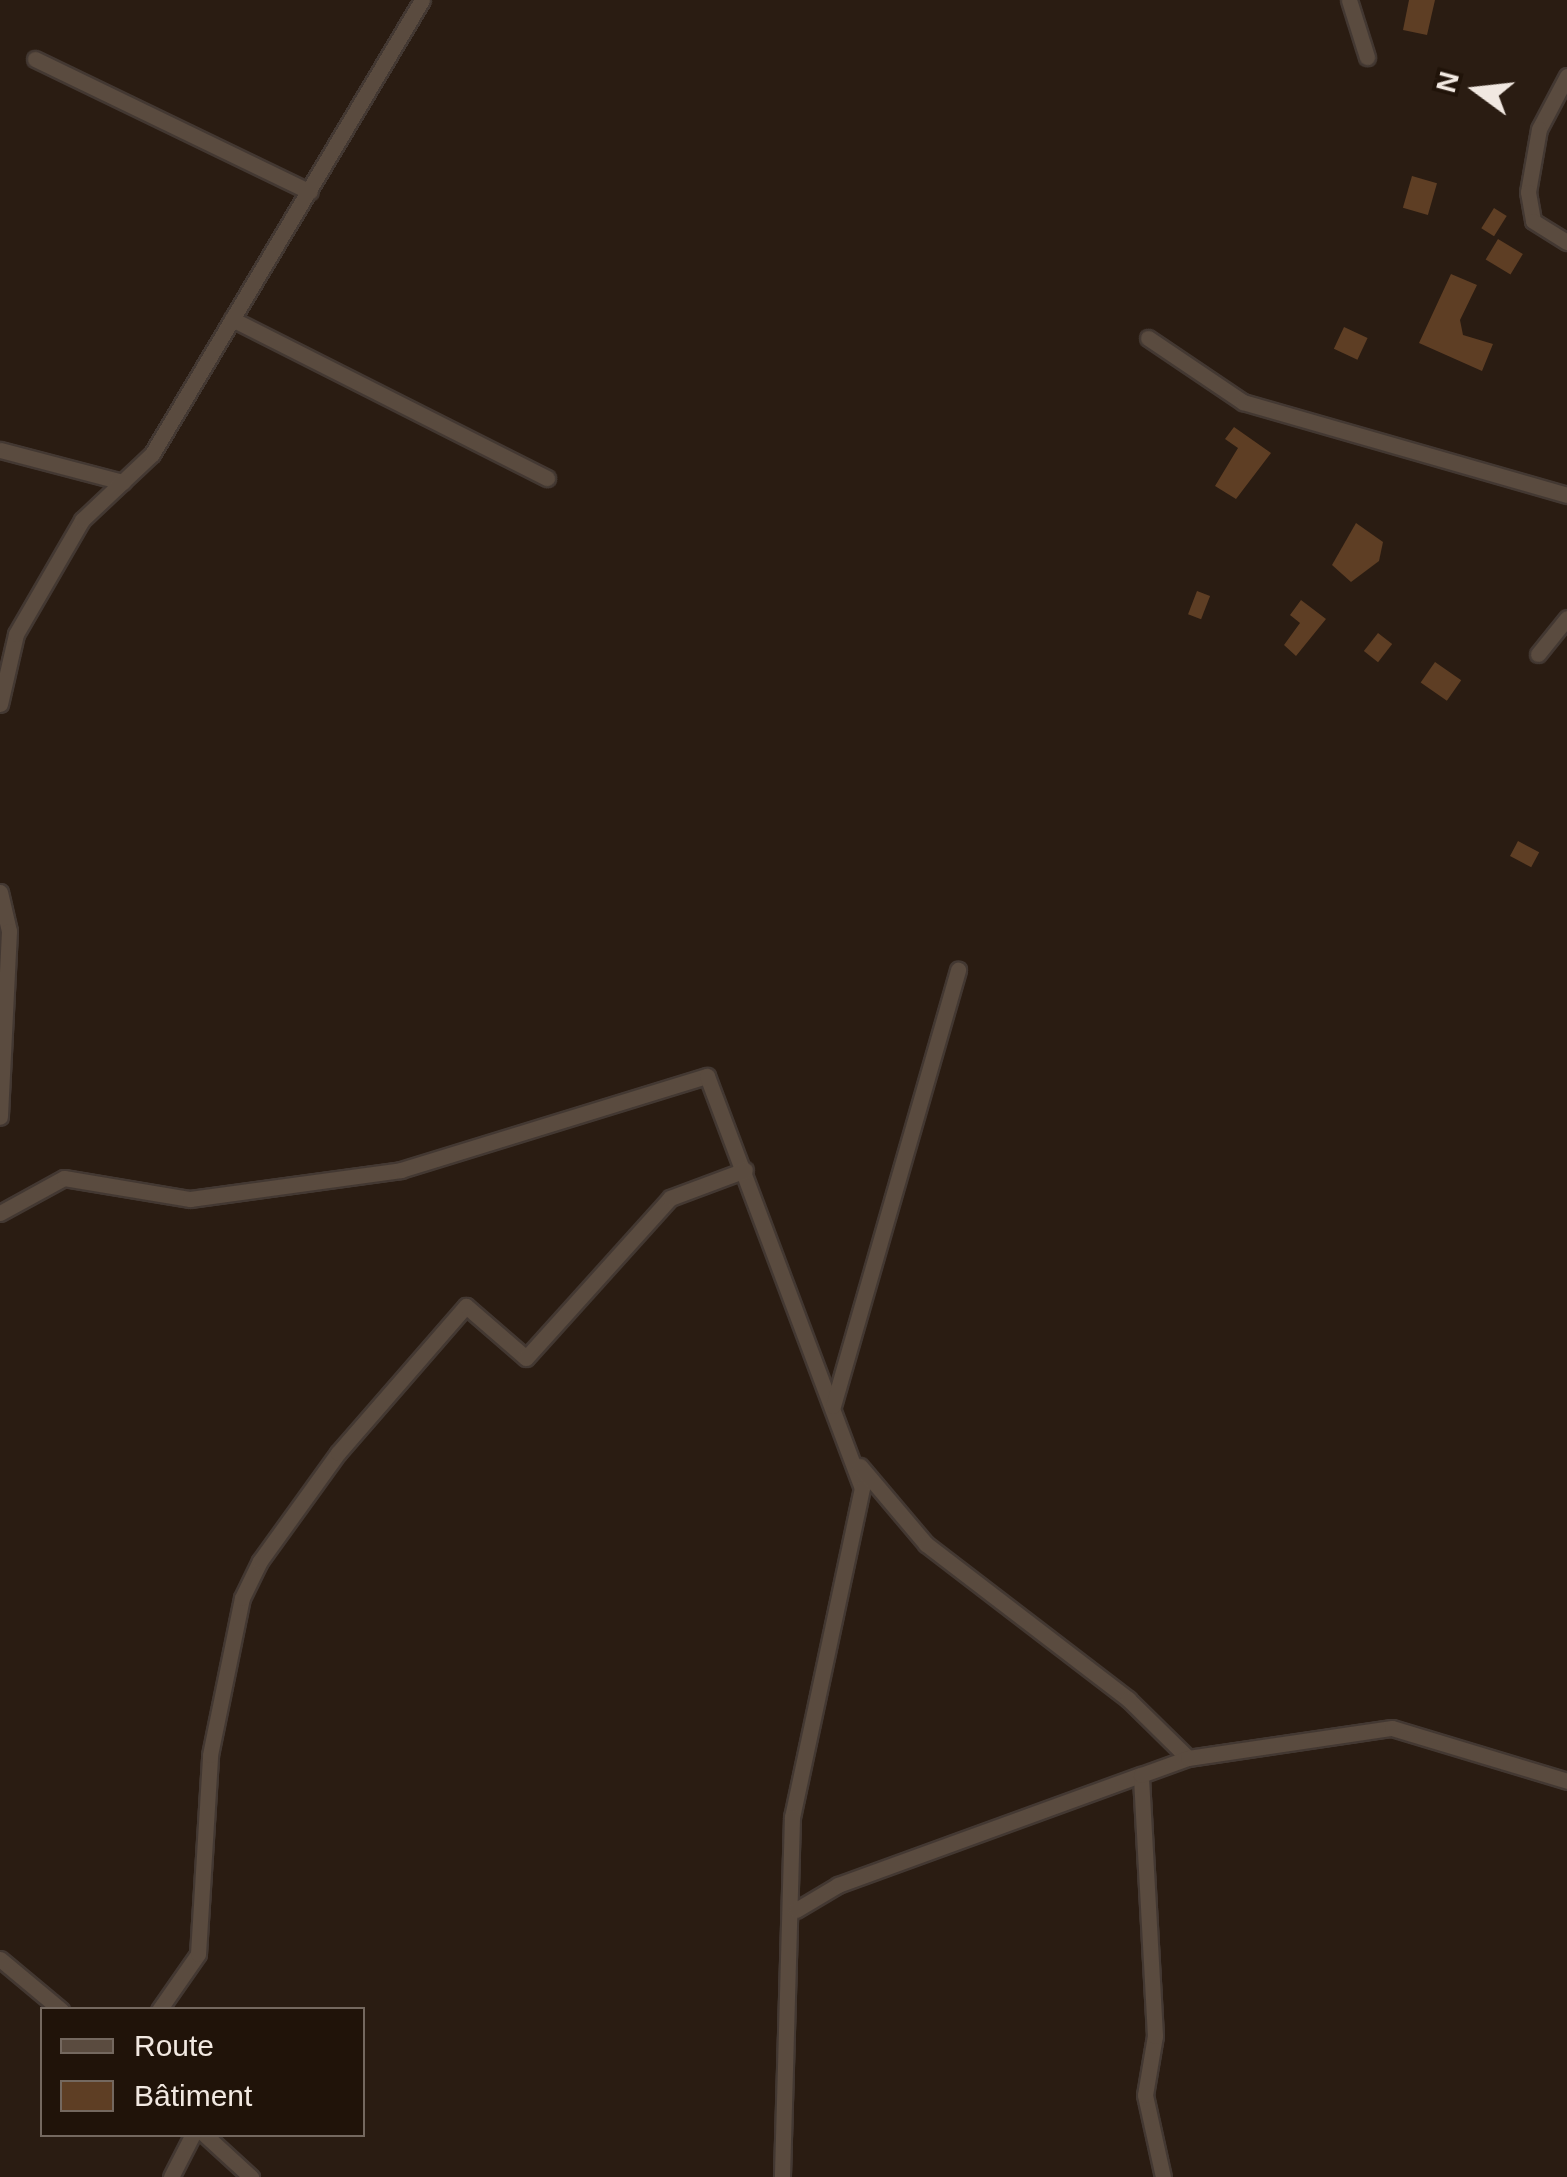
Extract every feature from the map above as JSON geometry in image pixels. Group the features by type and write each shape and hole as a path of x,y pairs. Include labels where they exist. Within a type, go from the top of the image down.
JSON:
{"street":[{"path":"0,704 23,621 82,520 152,454 310,192 391,39 422,0"},
{"path":"1349,0 1367,57"},
{"path":"35,59 310,192"},
{"path":"1567,76 1539,129 1528,192 1533,221 1567,242"},
{"path":"232,319 548,478"},
{"path":"1148,338 1244,402 1567,495"},
{"path":"0,450 124,482"},
{"path":"1538,654 1567,618"},
{"path":"0,892 9,950 0,1117"},
{"path":"833,1406 958,970"},
{"path":"0,1214 64,1178 190,1200 402,1170 697,1072 706,1076 833,1406 860,1466 926,1544 1128,1699 1188,1758"},
{"path":"160,2007 198,1954 210,1755 242,1598 260,1560 338,1453 466,1306 526,1358 670,1198 745,1170"},
{"path":"782,2177 796,1910 795,1796 858,1514 860,1466"},
{"path":"796,1910 838,1885 1188,1758 1392,1728 1567,1780"},
{"path":"1141,1775 1155,2036 1145,2095 1162,2177"},
{"path":"0,1959 57,2007"},
{"path":"171,2177 191,2137"},
{"path":"207,2137 251,2177"}],"building":[{"path":"1409,0 1435,0 1427,35 1403,30"},
{"path":"1412,176 1437,183 1428,215 1403,208"},
{"path":"1494,208 1507,216 1494,236 1481,228"},
{"path":"1498,239 1523,254 1510,275 1486,260"},
{"path":"1451,274 1477,285 1460,320 1463,335 1493,344 1482,371 1419,343"},
{"path":"1344,327 1368,338 1357,360 1334,349"},
{"path":"1234,427 1271,453 1236,499 1215,486 1238,448 1225,439"},
{"path":"1356,523 1383,542 1379,561 1351,582 1332,565"},
{"path":"1197,591 1210,596 1201,619 1188,614"},
{"path":"1301,600 1326,619 1296,656 1284,645 1300,623 1290,615"},
{"path":"1378,633 1392,644 1378,662 1364,651"},
{"path":"1435,662 1461,680 1447,701 1421,682"},
{"path":"1518,841 1539,852 1531,867 1510,856"}]}
